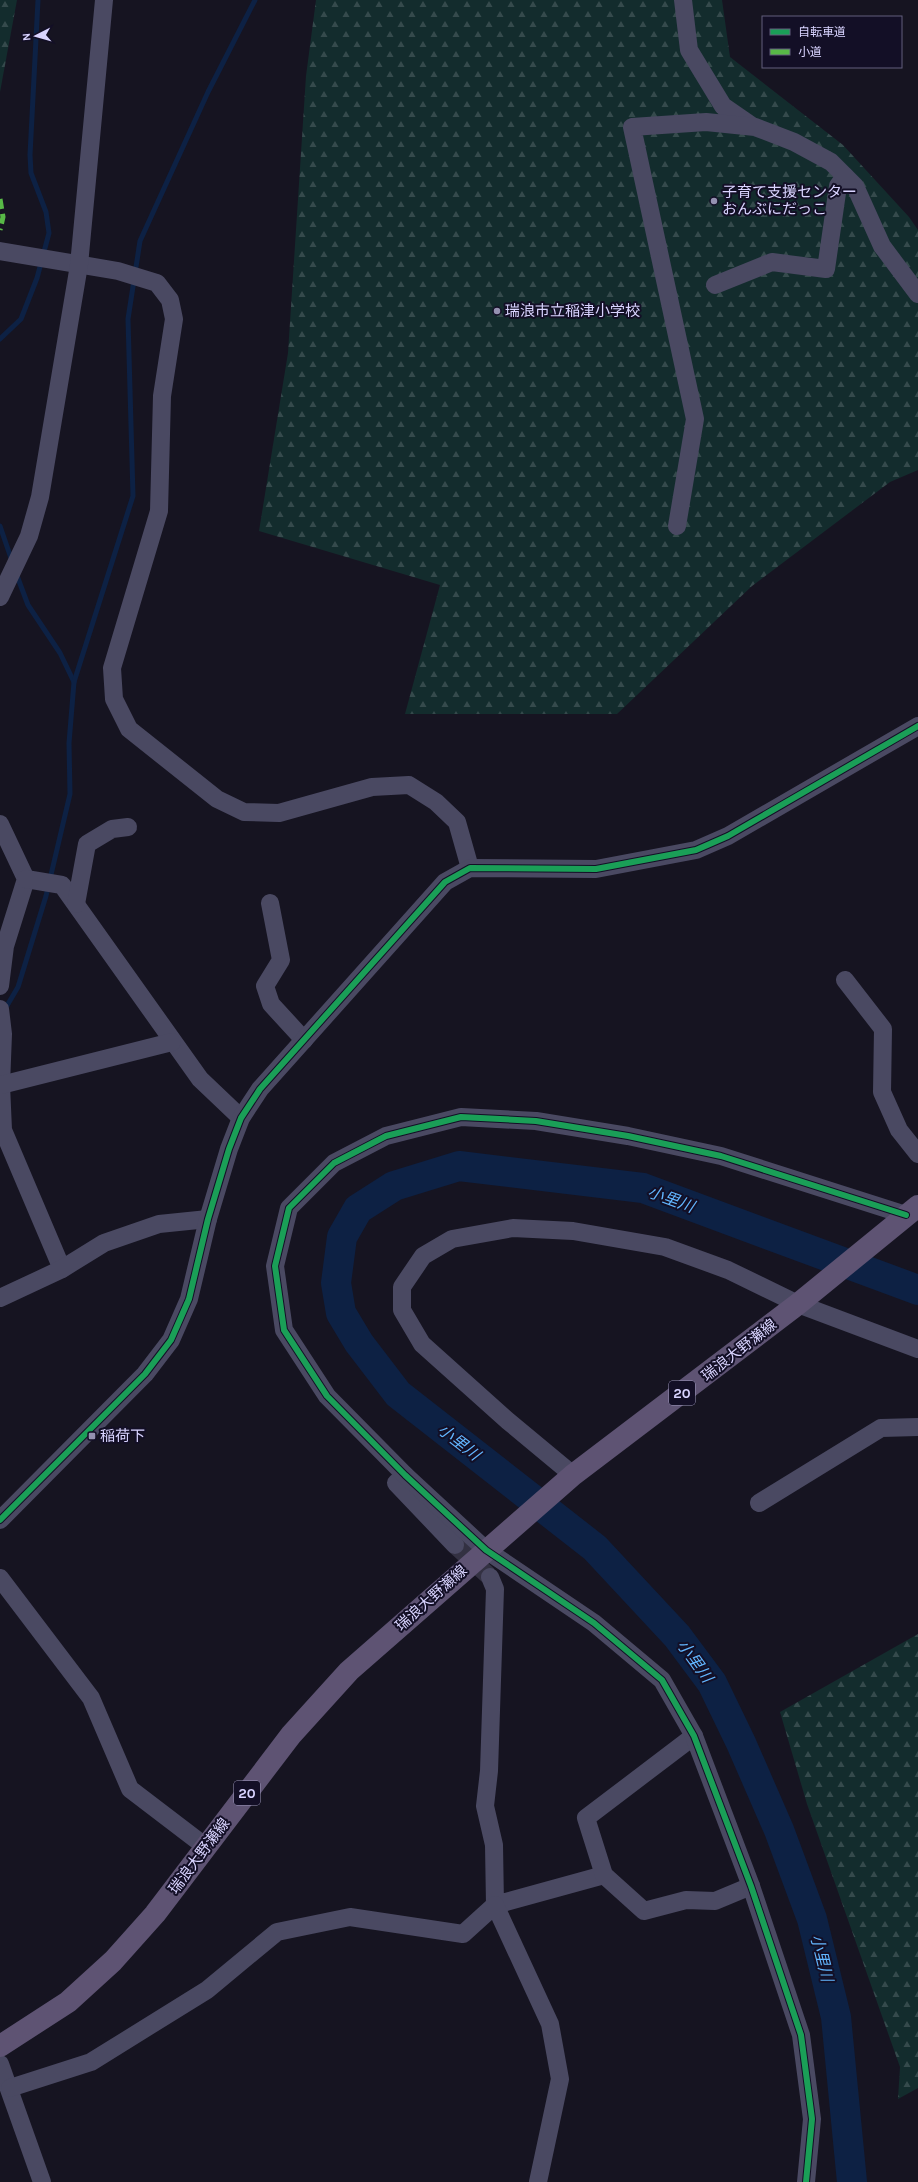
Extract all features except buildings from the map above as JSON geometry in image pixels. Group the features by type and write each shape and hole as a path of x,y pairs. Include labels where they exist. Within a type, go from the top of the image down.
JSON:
{"main road":[{"name":"瑞浪大野瀬線","path":"0,2046 68,2002 113,1961 155,1914 291,1735 349,1671 491,1545 565,1482 803,1300 907,1215"}],"street":[{"path":"0,597 29,536 40,497 79,265 104,0"},
{"path":"683,0 689,50 723,106 755,127 794,142 831,162 855,186 882,246 918,294"},
{"path":"677,526 695,419 632,126 706,122 755,127"},
{"path":"715,285 772,262 826,269 838,186 845,176"},
{"path":"0,250 118,271 157,283 170,300 174,319 162,396 159,511 112,668 114,699 129,729 217,799 244,812 279,813 372,787 409,785 436,802 456,822 470,868"},
{"path":"0,1520 145,1374 171,1340 189,1299 208,1219 229,1149 241,1118 260,1089 445,882 470,868 596,869 696,850 728,836 918,726"},
{"path":"0,824 26,879 5,946 0,986"},
{"path":"76,904 87,844 112,829 128,827"},
{"path":"26,879 62,885 172,1042 200,1079 241,1118"},
{"path":"270,903 282,960 265,986 271,1004 304,1040"},
{"path":"845,980 883,1029 882,1092 898,1130 918,1154"},
{"path":"0,1009 3,1034 3,1130 62,1269"},
{"path":"2,1085 172,1042"},
{"path":"806,2182 812,2119 801,2035 751,1886 694,1736 662,1680 594,1623 491,1545 405,1475 327,1396 284,1330 275,1266 289,1208 334,1163 386,1136 461,1117 536,1122 628,1136 721,1156 907,1215"},
{"path":"0,1298 62,1269 104,1243 159,1224 208,1219"},
{"path":"565,1482 508,1421 422,1344 402,1310 402,1287 423,1256 452,1239 514,1228 573,1231 665,1247 803,1300 918,1349"},
{"path":"759,1503 881,1428 918,1427"},
{"path":"405,1475 396,1483 455,1545"},
{"path":"0,1578 91,1698 130,1789 206,1847"},
{"path":"490,1578 495,1589 489,1771 485,1806 494,1845 495,1905 550,2024 560,2079 538,2182"},
{"path":"694,1736 586,1818 604,1875 644,1911 686,1900 715,1901 751,1886"},
{"path":"10,2088 91,2062 207,1990 277,1932 350,1917 463,1934 495,1905 604,1875"},
{"path":"0,2064 10,2088 42,2182"}],"green space":[{"path":"0,0 17,0 0,92"},
{"path":"316,0 722,0 730,57 843,145 909,217 918,230 918,470 890,482 752,586 617,714 405,714 440,585 259,531 288,353 306,76"},
{"path":"918,1634 918,2088 898,2099 900,2067 807,1804 780,1712"}],"waterway":[{"path":"0,339 21,319 37,278 49,233 46,212 31,173 30,155 38,0"},
{"path":"5,1009 18,987 46,896 70,794 69,743 74,682 133,496 128,319 140,241 208,92 255,0"},
{"path":"0,526 12,561"},
{"path":"16,573 28,605 60,653 74,682"},
{"name":"小里川","path":"852,2182 836,2017 812,1919 779,1830 741,1743 712,1683 677,1636 595,1548 398,1394 359,1343 341,1313 336,1283 342,1237 358,1209 394,1186 459,1166 643,1188 918,1290"}],"tunnel":[{"path":"455,1545 490,1577"}],"marked path":[{"path":"0,199 3,217 0,230"}],"cycle path":[{"path":"0,1520 145,1374 171,1340 189,1299 208,1219 229,1149 241,1118 260,1089 445,882 470,868 596,869 696,850 728,836 918,726"},
{"path":"806,2182 812,2119 801,2035 751,1886 694,1736 662,1680 594,1623 486,1550 405,1475 327,1396 284,1330 275,1266 289,1208 334,1163 386,1136 461,1117 536,1121 628,1136 721,1156 906,1215"}],"place":[{"name":"子育て支援センター おんぶにだっこ","path":"714,201"},
{"name":"瑞浪市立稲津小学校","path":"497,311"},
{"name":"稲荷下","path":"92,1436"}]}
